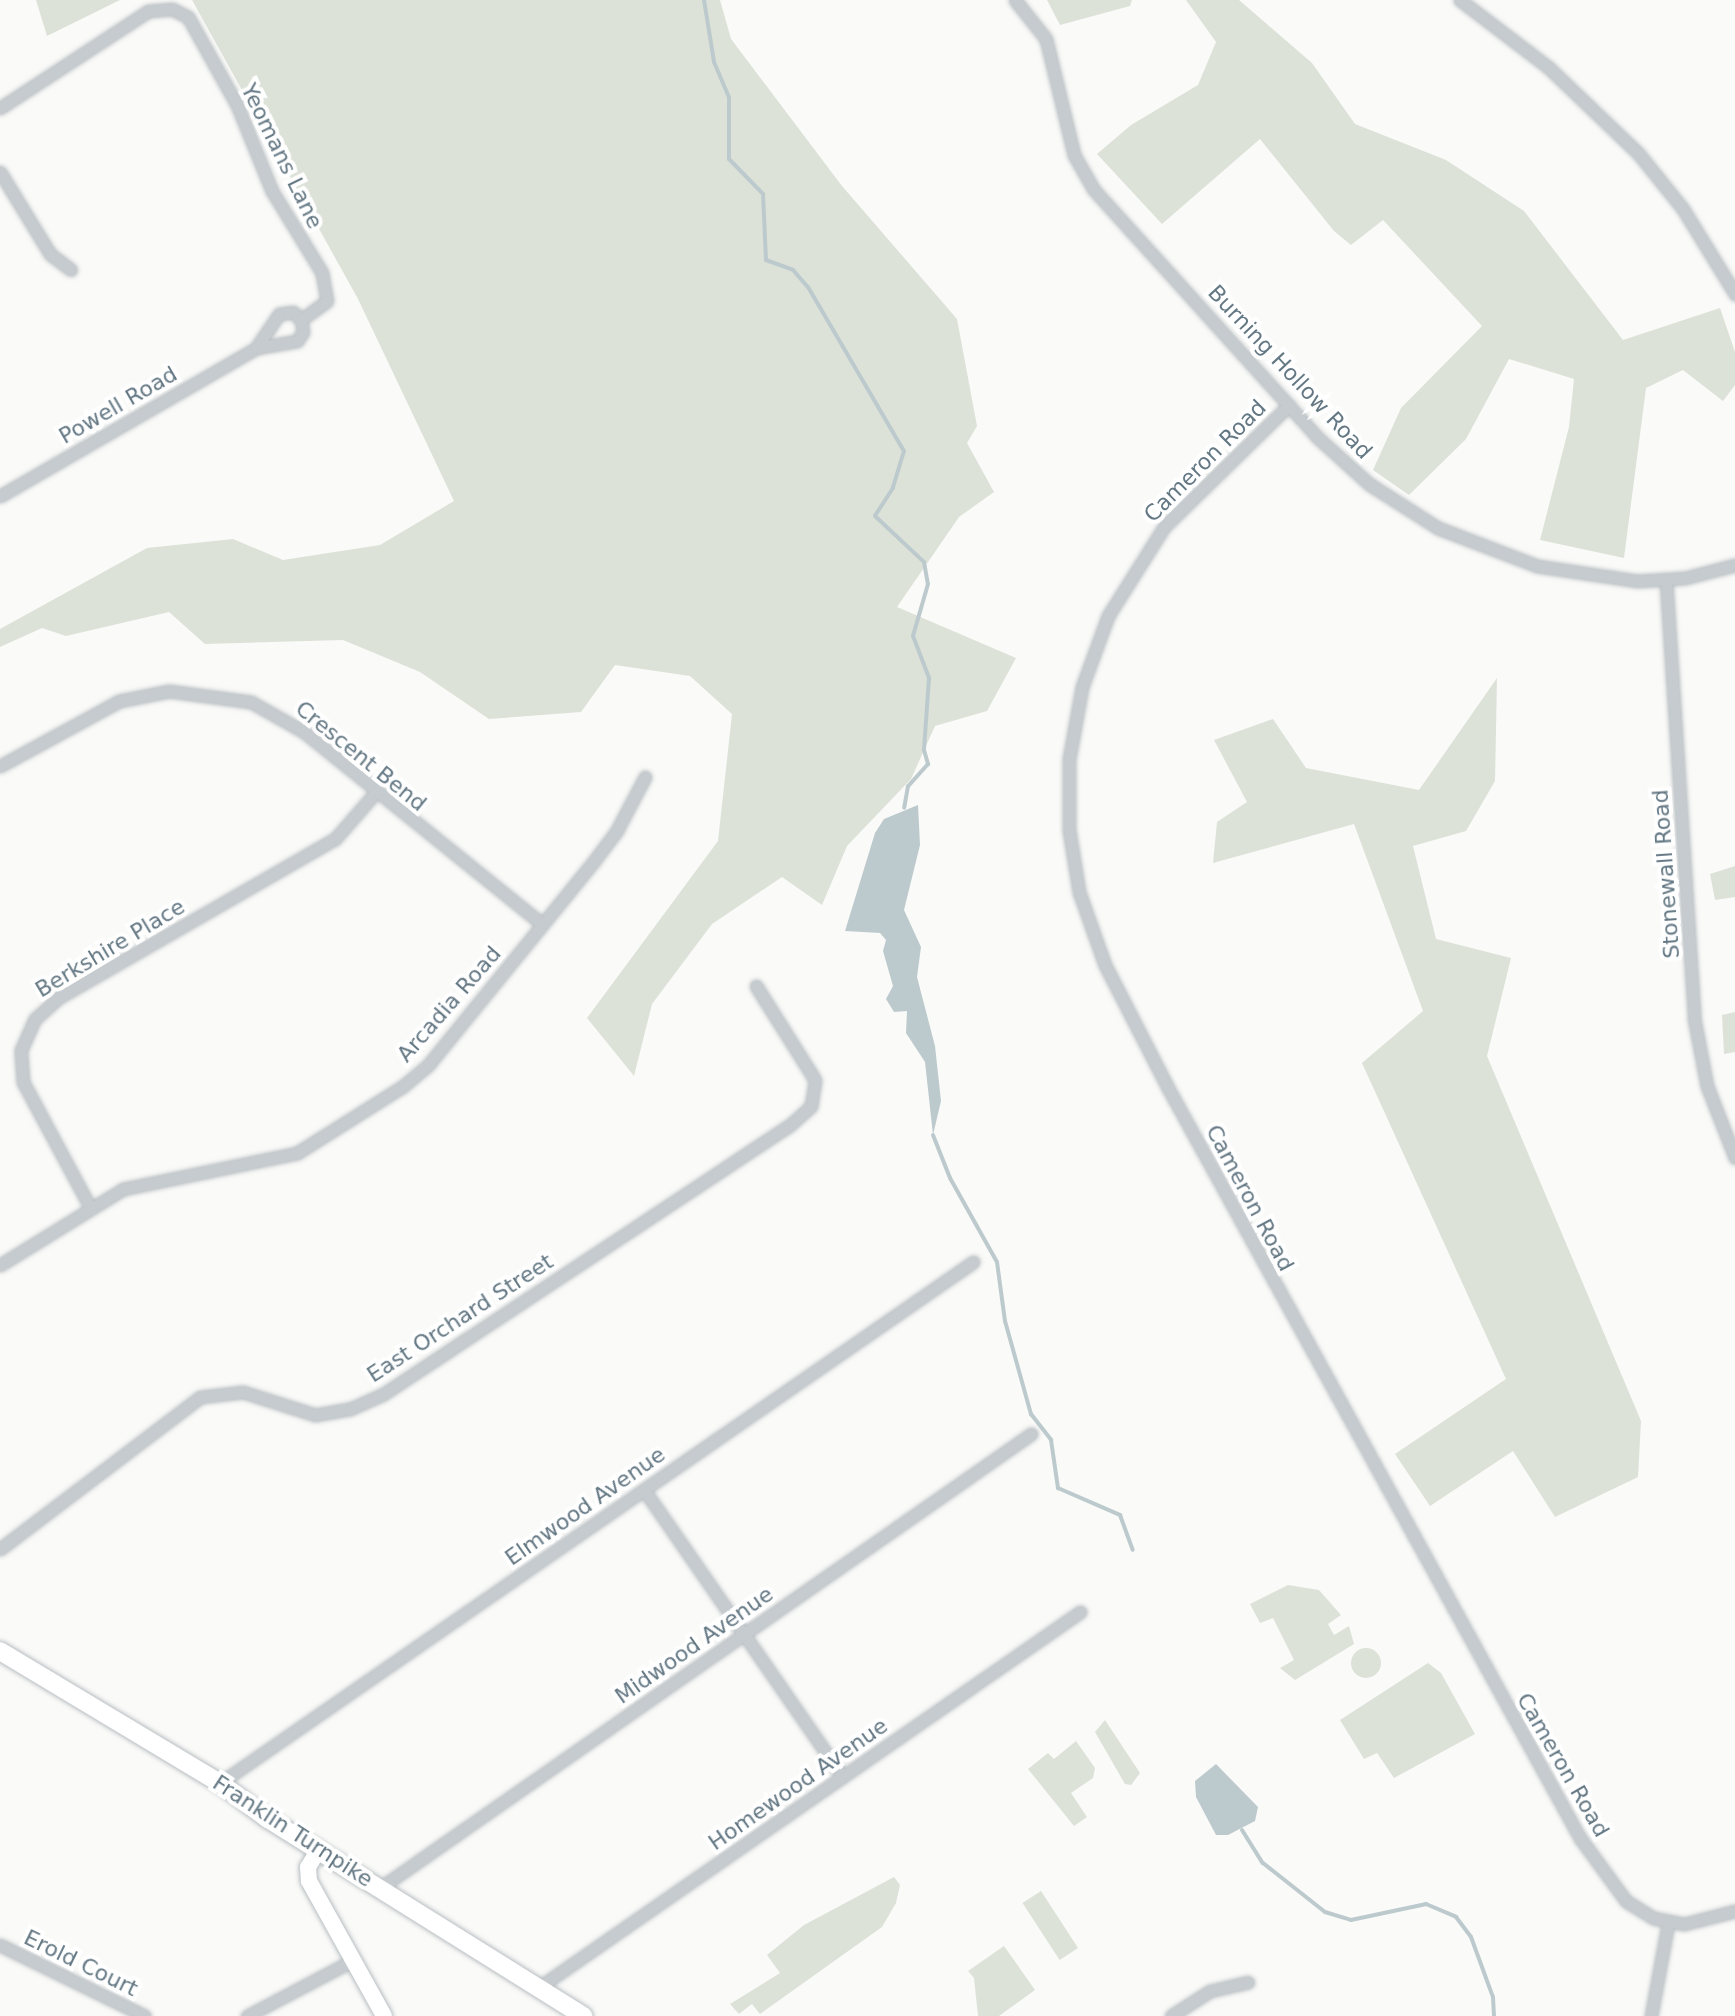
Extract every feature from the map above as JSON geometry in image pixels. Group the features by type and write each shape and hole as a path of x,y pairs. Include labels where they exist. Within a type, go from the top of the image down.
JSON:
{"main road":[{"name":"Franklin Turnpike","path":"0,1651 220,1783 583,2016"}],"street":[{"name":"Burning Hollow Road","path":"1015,0 1046,39 1074,155 1088,182 1289,405 1369,484 1467,542 1577,575 1666,580 1735,565"},
{"path":"1460,0 1548,67 1638,153 1683,209 1735,294"},
{"name":"Yeomans Lane","path":"0,108 137,17 172,9 197,28 237,105 272,191 322,273 327,301 301,320"},
{"path":"0,172 35,234 71,270"},
{"name":"Powell Road","path":"0,496 256,348 297,341 303,332 301,320 293,312 279,314 256,348"},
{"name":"Cameron Road","path":"1289,405 1164,527 1108,616 1082,687 1069,759 1069,830 1079,892 1105,965 1168,1088 1554,1794 1626,1901 1668,1923"},
{"name":"Stonewall Road","path":"1666,580 1694,1018 1707,1086 1735,1158"},
{"name":"Crescent Bend","path":"0,766 119,701 169,691 199,692 251,702 280,716 542,924"},
{"name":"Arcadia Road","path":"0,1265 90,1207 158,1178 297,1153 320,1143 429,1064 617,830 645,777"},
{"name":"Berkshire Place","path":"90,1207 23,1082 21,1050 35,1019 58,998 335,839 375,793"},
{"name":"East Orchard Street","path":"0,1549 178,1408 200,1397 243,1392 315,1415 350,1409 382,1395 789,1126 811,1106 815,1080 756,986"},
{"name":"Elmwood Avenue","path":"220,1783 973,1262"},
{"name":"Midwood Avenue","path":"380,1888 1031,1434"},
{"path":"644,1490 843,1777"},
{"name":"Homewood Avenue","path":"538,1988 1080,1612"},
{"path":"319,1849 308,1867 309,1881 384,2016"},
{"path":"1651,2016 1668,1923 1700,1922 1735,1911"},
{"name":"Erold Court","path":"0,1945 145,2016"},
{"path":"247,2016 353,1960"},
{"path":"1171,2016 1210,1991 1248,1982"}],"shaded area":[{"path":"36,0 120,0 47,36"},
{"path":"192,0 720,0 731,39 842,186 957,319 977,426 967,443 994,492 959,517 897,607 1016,658 987,711 935,726 911,779 847,846 822,905 782,877 712,924 652,1004 634,1076 587,1018 718,841 732,714 690,676 615,665 581,712 489,719 420,672 343,640 205,644 169,612 66,636 42,628 0,647 0,629 147,548 233,539 283,560 380,545 454,501 358,299"},
{"path":"1047,0 1132,0 1130,6 1060,25"},
{"path":"1186,0 1239,0 1312,63 1355,124 1446,160 1524,211 1623,340 1720,308 1735,352 1735,385 1723,401 1683,370 1646,388 1624,558 1540,540 1569,427 1574,379 1509,359 1466,439 1409,495 1373,470 1401,408 1482,326 1383,220 1351,245 1334,231 1260,139 1162,224 1097,154 1131,125 1198,85 1216,42"},
{"path":"1497,678 1495,781 1466,831 1413,846 1436,939 1511,958 1487,1056 1641,1421 1638,1477 1555,1517 1513,1451 1430,1506 1395,1454 1506,1379 1362,1063 1423,1011 1354,824 1213,863 1217,822 1247,802 1214,740 1273,719 1306,768 1419,790"},
{"path":"918,805 920,845 904,910 921,947 917,977 935,1046 941,1101 933,1135 925,1062 906,1033 907,1011 894,1012 886,999 893,986 883,951 886,940 880,933 845,931 875,833 884,819"},
{"path":"1735,866 1735,897 1715,900 1710,874"},
{"path":"1735,1012 1735,1052 1724,1054 1722,1015"},
{"path":"1288,1585 1319,1590 1341,1615 1328,1624 1334,1635 1349,1626 1354,1644 1295,1680 1280,1668 1294,1660 1273,1618 1260,1623 1250,1604"},
{"path":"1366,1648 1377,1652 1381,1663 1377,1674 1366,1678 1355,1674 1351,1663 1355,1652"},
{"path":"1428,1663 1441,1673 1475,1734 1394,1778 1377,1753 1364,1759 1340,1720"},
{"path":"1105,1720 1140,1773 1131,1785 1125,1784 1095,1732"},
{"path":"1076,1741 1095,1768 1093,1778 1071,1793 1087,1817 1074,1826 1028,1769 1048,1753 1054,1759"},
{"path":"1216,1764 1258,1807 1255,1821 1228,1835 1216,1835 1196,1797 1195,1781"},
{"path":"894,1877 900,1885 896,1903 882,1927 760,2014 752,2004 739,2014 730,2004 780,1973 767,1955 804,1925"},
{"path":"1041,1891 1078,1948 1060,1960 1023,1903"},
{"path":"1004,1946 1035,1990 999,2016 978,2016 974,1978 968,1971"}],"waterway":[{"path":"704,0 714,62 729,97 729,159 763,194 766,260 793,270 808,287 904,451 893,488 875,516 924,562 928,584 913,636 929,678 924,750 928,764 908,786 904,808"},
{"path":"933,1135 950,1178 997,1262 1005,1321 1031,1414 1051,1440 1058,1488 1120,1515 1133,1550"},
{"path":"1242,1830 1263,1863 1325,1912 1351,1920 1426,1904 1456,1917 1471,1937 1493,1997 1494,2016"}]}
